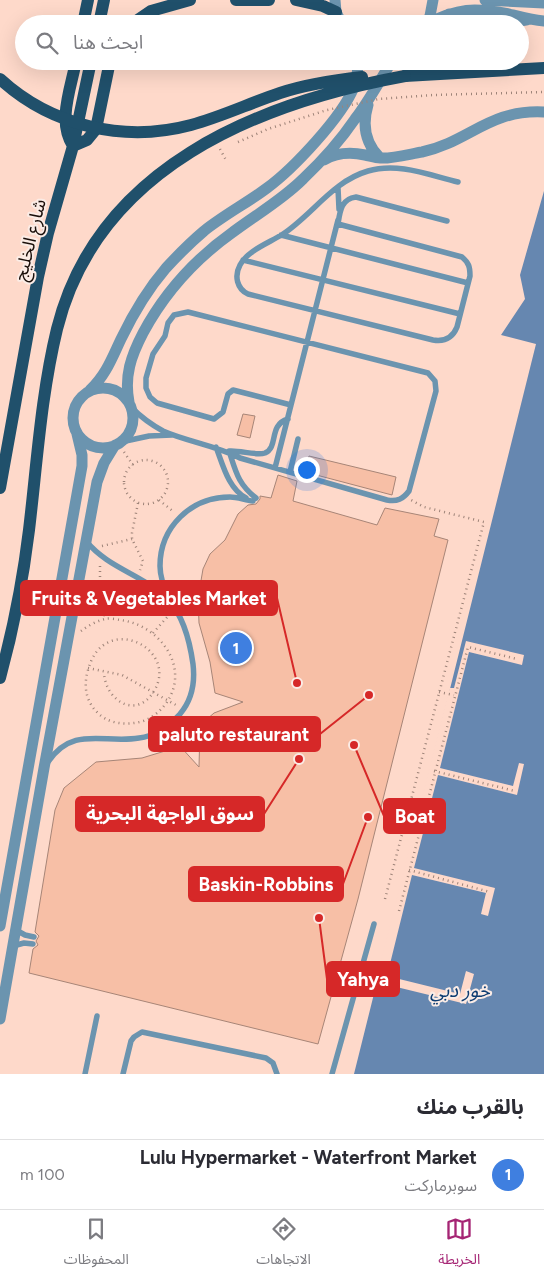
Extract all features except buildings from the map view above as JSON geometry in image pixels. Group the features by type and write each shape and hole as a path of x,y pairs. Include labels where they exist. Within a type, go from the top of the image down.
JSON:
{"main road":[{"path":"85,15 88,0"},
{"path":"101,15 104,0"},
{"path":"145,15 151,11 190,0"},
{"path":"236,0 268,0"},
{"path":"296,0 323,6 336,6"},
{"path":"529,69 544,68"},
{"path":"74,70 65,120 68,138 73,146 87,140 96,130 108,70"},
{"name":"شارع الخليج","path":"0,488 38,277 73,146 89,70"},
{"path":"0,79 35,105 69,121 104,130 156,132 191,125 282,93 308,86 363,77 509,70"},
{"path":"0,678 22,577 38,449 56,335 72,286 93,246 106,227 136,193 170,164 189,152 282,108 343,89 405,76"}],"street":[{"path":"430,15 433,0"},
{"path":"485,0 544,3"},
{"path":"538,0 544,3"},
{"path":"446,15 459,11 483,10 512,15"},
{"path":"529,20 544,21"},
{"path":"0,926 82,472 82,455 74,427 73,413 79,400 98,383 107,370 133,316 165,270 204,231 269,187 287,172 346,103 354,87 358,70"},
{"path":"0,1020 66,646 89,544 100,472 109,454 130,430 132,423 126,388 130,360 150,320 167,294 186,271 209,250 279,200 320,162 356,119 386,70"},
{"path":"371,95 365,117 365,129 372,150 380,158"},
{"path":"320,162 329,157 349,153 380,158 421,152 444,146 480,126 506,115 544,112"},
{"path":"90,390 97,388 111,389 118,392 130,405"},
{"path":"77,434 81,440 94,447 101,448 118,443"}],"lane":[{"path":"338,224 462,257 468,262 470,268 468,283 460,314 453,334 446,339 438,341 244,292 239,287 237,280 238,269 243,260 252,252 303,219 356,175 387,168 407,169 458,182"},
{"path":"338,188 340,205 338,224"},
{"path":"275,468 344,203 350,198 356,197 447,222"},
{"path":"281,235 468,283"},
{"path":"243,260 460,314"},
{"path":"230,451 240,458 388,500 394,501 406,497 410,491 436,391 437,386 432,376 423,371 184,312 174,315 168,323 164,339 152,354 146,378 147,392 153,400 161,404 210,418 220,416 228,394 236,389 291,405"},
{"path":"130,405 152,425 177,436 230,451 258,454 268,452 271,448 277,426 282,421 288,419"},
{"path":"118,443 149,436 177,436"},
{"path":"290,472 298,439"},
{"path":"216,447 236,491 254,500"},
{"path":"230,451 239,480 254,500"},
{"path":"44,768 52,756 74,741 87,738 120,740 140,738 157,733 172,723 184,709 192,693 194,675 192,655 187,635 162,585 160,566 162,548 168,532 179,517 194,506 212,499 231,497 254,500"},
{"path":"89,544 108,562 154,587 170,601"},
{"path":"332,1074 374,924"},
{"path":"13,946 34,941 16,930"},
{"path":"85,1074 96,1016"},
{"path":"123,1074 131,1041 142,1032 266,1058 273,1063 277,1074"}],"path":[{"path":"236,143 268,129 310,115 379,99 441,94 544,92"},
{"path":"228,146 220,149 228,162"},
{"path":"118,443 133,465"},
{"path":"150,461 161,467 167,477 168,484 167,490 159,500 148,504 131,498 125,487 126,475 133,465 138,462 150,461"},
{"path":"385,899 484,522 424,507 406,497"},
{"path":"159,500 179,517"},
{"path":"136,576 142,567 143,561 132,539 138,502"},
{"path":"89,544 132,539"},
{"path":"100,556 100,603 106,618"},
{"path":"153,633 175,609"},
{"path":"66,646 88,626 106,618 136,623 153,633 165,645 173,662 174,678 172,693 157,714 142,722 124,724 108,720 95,711 88,700 86,686 88,668 95,654 106,643 119,638 131,640 148,649 158,665 159,678 154,692 147,700 137,705 121,702 108,690 104,672"},
{"path":"399,911 434,771 468,647 517,658"},
{"path":"88,668 122,675 184,709"},
{"path":"439,692 454,696"},
{"path":"434,771 515,790"},
{"path":"410,870 490,892"}],"water":[{"name":"خور دبي","path":"544,191 544,1074 354,1074 536,344 501,335 525,299 520,275"}],"pier":[{"path":"466,641 524,655 522,665 469,652 440,768 513,786 519,763 524,764 517,795 438,775 414,868 495,888 488,916 481,914 486,893 412,875 387,976 460,994 466,971 474,974 466,1004 376,982 448,694 450,688 454,688"}],"place":[{"name":"Lulu Hypermarket - Waterfront Market","path":"236,648"},
{"name":"Fruits & Vegetables Market","path":"297,683"},
{"name":"paluto restaurant","path":"369,695"},
{"name":"Boat","path":"354,745"},
{"name":"سوق الواجهة البحرية","path":"299,759"},
{"name":"Baskin-Robbins","path":"368,817"},
{"name":"Yahya","path":"319,918"}]}
